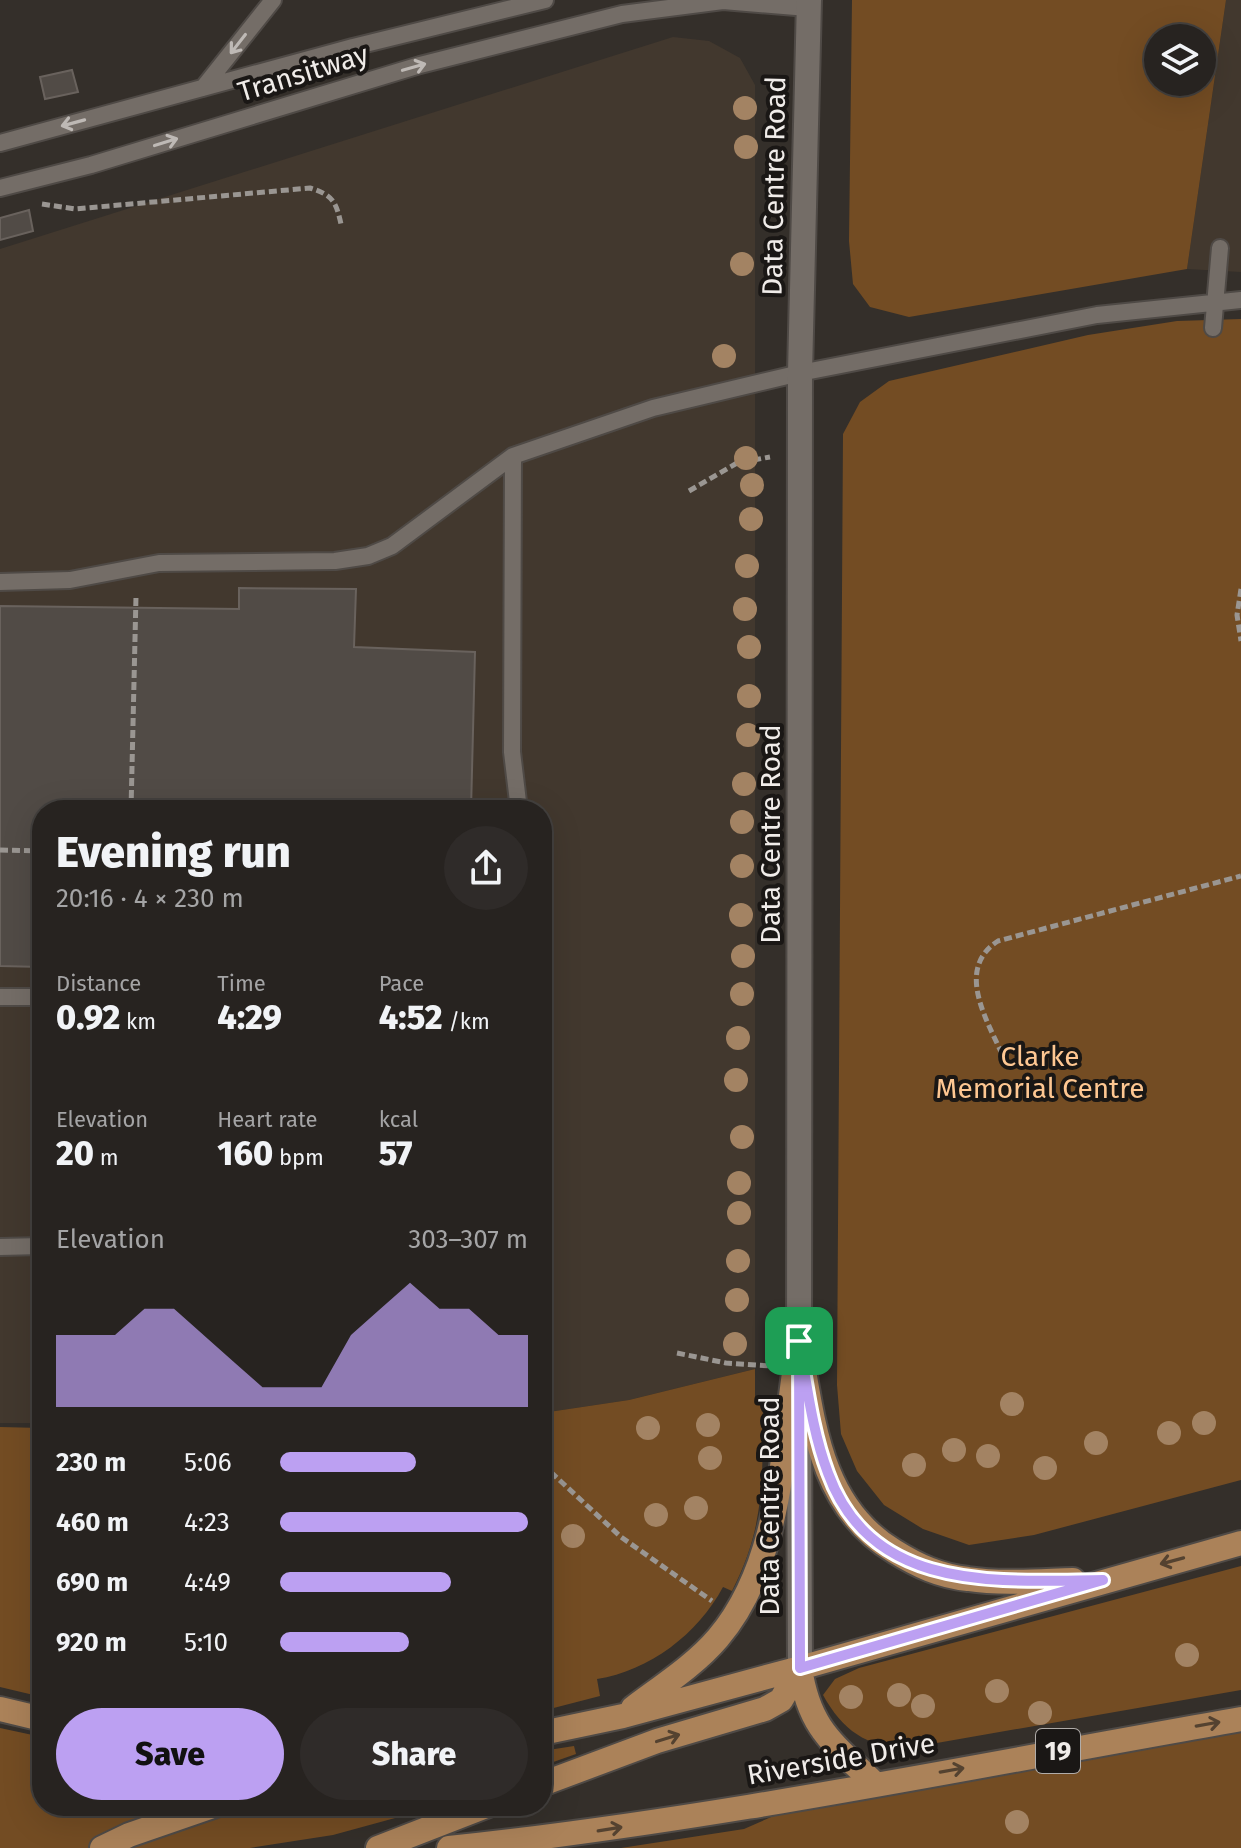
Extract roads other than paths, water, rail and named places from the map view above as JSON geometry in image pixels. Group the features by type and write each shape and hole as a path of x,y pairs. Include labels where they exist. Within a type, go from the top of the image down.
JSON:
{"main road":[{"name":"Data Centre Road","path":"800,1668 800,373 808,4"},
{"path":"623,1716 718,1638 745,1596 770,1527 799,1341"},
{"path":"799,1341 818,1444 841,1502 862,1528 910,1561 945,1575 1004,1581 1103,1580"},
{"path":"552,1731 623,1716 800,1668 1241,1543"},
{"path":"800,1668 810,1714 821,1730 875,1784"},
{"path":"552,1780 657,1741 765,1709 781,1700 800,1668"},
{"path":"0,1709 32,1717"},
{"name":"Riverside Drive","path":"449,1848 547,1839 1241,1719"},
{"path":"102,1848 184,1816"},
{"path":"378,1848 460,1816"}],"lane":[{"name":"Transitway","path":"203,88 273,0"},
{"name":"Transitway","path":"0,143 545,0"},
{"name":"Transitway","path":"0,188 91,165 622,7 723,1 808,4"},
{"path":"1213,328 1220,248"},
{"path":"0,582 70,580 159,563 335,561 368,556 392,546 513,456 653,408 800,373 1097,315 1241,300"},
{"path":"513,456 512,752 518,800"},
{"path":"0,997 32,997"},
{"path":"0,1247 32,1246"}],"park label":[{"name":"Clarke Memorial Centre","path":"1040,1072"}]}
